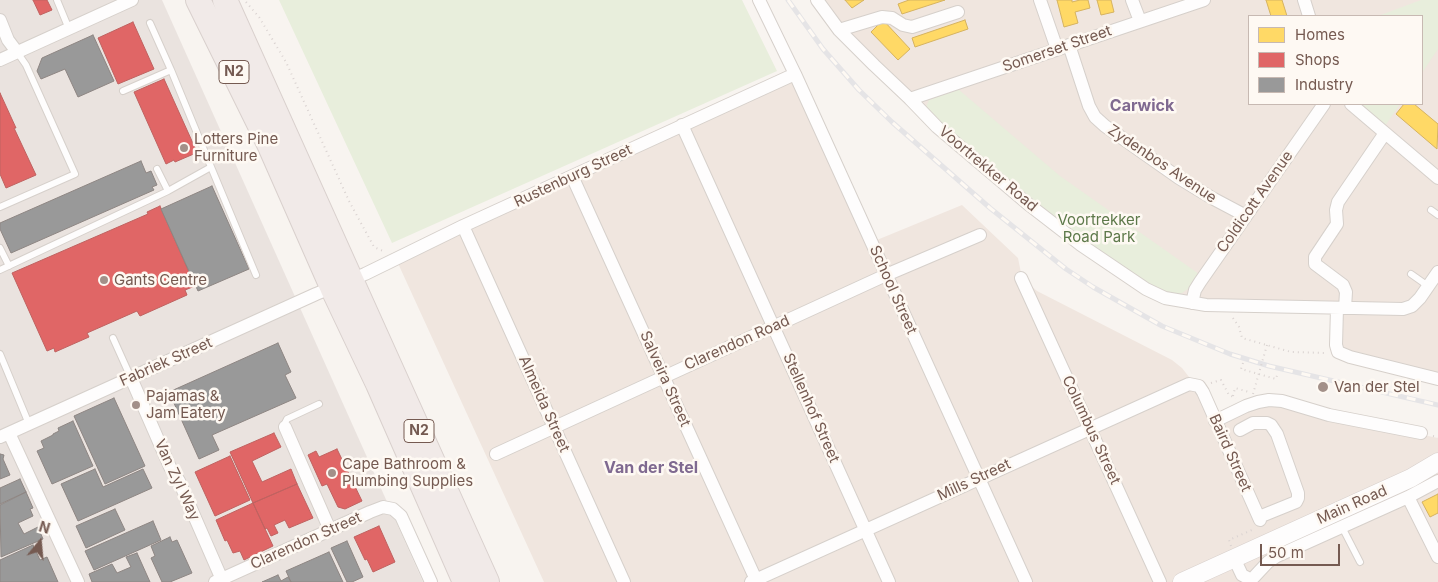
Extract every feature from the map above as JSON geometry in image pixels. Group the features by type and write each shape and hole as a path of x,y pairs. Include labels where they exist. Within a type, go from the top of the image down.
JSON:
{"highway":[{"name":"N2","path":"198,0 269,144 342,283 487,582"},
{"name":"N2","path":"225,0 342,283 378,384 465,582"}],"main road":[{"name":"Main Road","path":"1182,582 1233,554 1411,478 1438,462"}],"street":[{"path":"0,60 132,0"},
{"name":"School Street","path":"759,0 795,74 1026,582"},
{"name":"Voortrekker Road","path":"817,0 840,30 874,66 937,127 1080,245 1146,289 1165,298 1192,303 1230,306 1403,309 1412,306 1420,298 1438,272"},
{"path":"1040,0 1056,49"},
{"path":"1132,0 1140,21"},
{"name":"Somerset Street","path":"910,99 1140,21 1173,5 1204,0"},
{"path":"1304,0 1309,15"},
{"path":"840,30 882,17 892,18 903,25 912,27 958,12"},
{"path":"0,20 8,40 17,52"},
{"name":"Zydenbos Avenue","path":"1069,45 1089,106 1095,117 1179,178 1246,216"},
{"name":"Rustenburg Street","path":"342,283 795,74"},
{"name":"Coldicott Avenue","path":"1192,303 1195,290 1200,282 1323,105"},
{"path":"1352,105 1438,178"},
{"name":"Stellenhof Street","path":"682,125 890,582"},
{"path":"1385,133 1338,202 1336,210 1337,224 1315,257 1315,264 1343,285 1346,292 1341,308 1336,345 1338,352 1350,357 1438,379"},
{"name":"Salveira Street","path":"572,176 664,377 754,581"},
{"name":"Almeida Street","path":"463,226 624,582"},
{"name":"Clarendon Road","path":"496,454 886,275 980,235"},
{"name":"Columbus Street","path":"1021,278 1160,582"},
{"name":"Fabriek Street","path":"5,435 30,424 56,407 131,378 342,283"},
{"name":"Van Zyl Way","path":"131,378 170,467 179,481 220,581"},
{"name":"Mills Street","path":"754,581 1179,387 1188,384 1199,386"},
{"name":"Baird Street","path":"1199,386 1259,522"},
{"path":"1215,420 1246,406 1269,400 1282,401 1329,415 1421,433"},
{"path":"1240,430 1253,423 1267,423 1271,425 1277,434 1298,493 1296,502 1259,522"},
{"path":"285,427 330,530"},
{"path":"5,435 78,582"},
{"path":"1233,554 1242,575 1250,579 1277,556 1438,482"},
{"path":"1408,497 1438,557"},
{"name":"Clarendon Street","path":"220,581 370,512 388,508 401,516 431,582"}],"lane":[{"path":"57,0 69,29"},
{"path":"150,23 256,275"},
{"path":"0,207 74,174 26,65 17,52"},
{"path":"123,91 171,70"},
{"path":"0,270 168,191 211,167"},
{"path":"157,169 168,191"},
{"path":"1430,210 1438,215"},
{"path":"0,248 8,266"},
{"path":"1411,274 1428,286"},
{"path":"113,338 131,378"},
{"path":"0,354 30,424"},
{"path":"285,427 287,419 319,404"},
{"path":"1342,527 1360,562"}],"path":[{"path":"244,0 259,16 286,62 349,201 374,247 387,253 391,261"},
{"path":"1230,313 1239,327 1242,338 1291,352 1314,354 1338,352"},
{"path":"1199,386 1221,380 1229,395 1233,396 1235,388 1251,393 1267,345"},
{"path":"1243,362 1241,369 1258,374 1276,379 1278,372"},
{"path":"1233,554 1229,540 1259,522"}],"shaded area":[{"path":"0,0 162,0 423,582 0,582"},
{"path":"818,0 1438,0 1438,380 1338,353 1337,308 1165,297 937,127"},
{"path":"795,74 872,242 962,205 1018,258 1022,278 1037,291 1172,360 1182,368 1200,391 1215,421 1258,402 1438,438 1438,582 544,582 396,259"}],"green space":[{"path":"279,0 742,0 777,71 392,243"},
{"path":"1421,0 1438,0 1438,49 1423,72 1423,15 1381,15"},
{"name":"Voortrekker Road Park","path":"958,89 1060,176 1199,274 1189,288 1182,293 1173,295 1146,284 1084,242 1027,197 929,113 926,107 929,100"},
{"path":"1359,105 1399,105 1385,126"}],"building: Homes":[{"path":"845,0 864,0 852,8"},
{"path":"909,0 945,0 902,14 898,4"},
{"path":"1057,0 1072,0 1072,2 1088,0 1090,8 1075,12 1078,23 1064,27"},
{"path":"1097,0 1111,0 1114,12 1101,15"},
{"path":"1266,0 1282,0 1287,15 1271,15"},
{"path":"883,20 910,49 898,60 871,32"},
{"path":"965,20 968,29 915,47 912,38"},
{"path":"1403,105 1415,105 1438,124 1437,149 1396,114"},
{"path":"1438,494 1438,513 1430,517 1422,502"}],"building: Shops":[{"path":"33,0 47,0 52,10 40,15"},
{"path":"133,22 154,69 118,84 98,38"},
{"path":"164,79 196,150 196,153 166,164 134,92"},
{"path":"0,93 36,175 6,188 0,174"},
{"name":"Gants Centre","path":"160,206 195,286 185,290 187,295 140,316 137,311 87,333 89,337 55,352 54,348 47,351 12,273 148,214 147,212"},
{"path":"274,433 281,447 252,461 262,482 291,469 297,484 253,503 230,452"},
{"name":"Cape Bathroom & Plumbing Supplies","path":"337,449 362,501 345,509 338,507 327,484 322,486 308,455 316,451 319,457"},
{"path":"230,456 250,500 215,516 195,472"},
{"path":"297,484 313,518 289,528 285,520 274,525 278,533 271,536 267,528 265,529 253,503"},
{"path":"253,503 273,546 244,560 240,551 233,553 227,540 225,541 216,520"},
{"path":"379,526 395,562 373,572 354,537"}],"building: Industry":[{"path":"93,35 114,81 78,97 65,69 41,79 37,71 42,58"},
{"path":"141,161 146,173 151,171 157,185 152,187 154,190 11,253 0,229 0,223"},
{"path":"212,186 249,269 198,291 161,209"},
{"path":"278,343 291,372 285,375 296,398 212,435 219,450 199,459 169,392"},
{"path":"114,398 145,466 105,484 74,416"},
{"path":"73,421 93,466 52,484 37,451 44,448 41,441 59,431 58,428"},
{"path":"0,454 4,455 3,459 10,475 0,479"},
{"path":"95,469 103,487 143,469 152,488 78,521 61,484"},
{"path":"20,479 26,492 0,504 0,488"},
{"path":"26,492 33,508 30,509 33,516 18,523 24,534 38,527 43,539 1,557 0,505"},
{"path":"115,509 125,530 86,548 76,526"},
{"path":"153,521 161,540 94,570 85,551"},
{"path":"170,537 172,542 177,540 192,573 170,582 162,582 151,558 155,556 151,546"},
{"path":"347,541 363,577 352,582 347,582 331,548"},
{"path":"33,545 40,560 47,557 58,582 0,582 0,560"},
{"path":"329,552 343,582 291,582 286,571"},
{"path":"137,553 150,582 92,582 89,574 112,564 117,573 131,567 126,557"},
{"path":"278,575 281,581 288,577 291,582 262,582"}],"railway":[{"path":"788,0 823,49 859,90 892,122 990,208 1066,269 1093,287 1162,326 1230,354 1269,366 1438,405"}],"place":[{"name":"Lotters Pine Furniture","path":"184,148"},
{"name":"Gants Centre","path":"104,280"},
{"name":"Van der Stel","path":"1323,387"},
{"name":"Pajamas & Jam Eatery","path":"136,405"},
{"name":"Cape Bathroom & Plumbing Supplies","path":"332,473"}],"district":[{"name":"Carwick","path":"1142,106"},
{"name":"Van der Stel","path":"651,468"}]}
